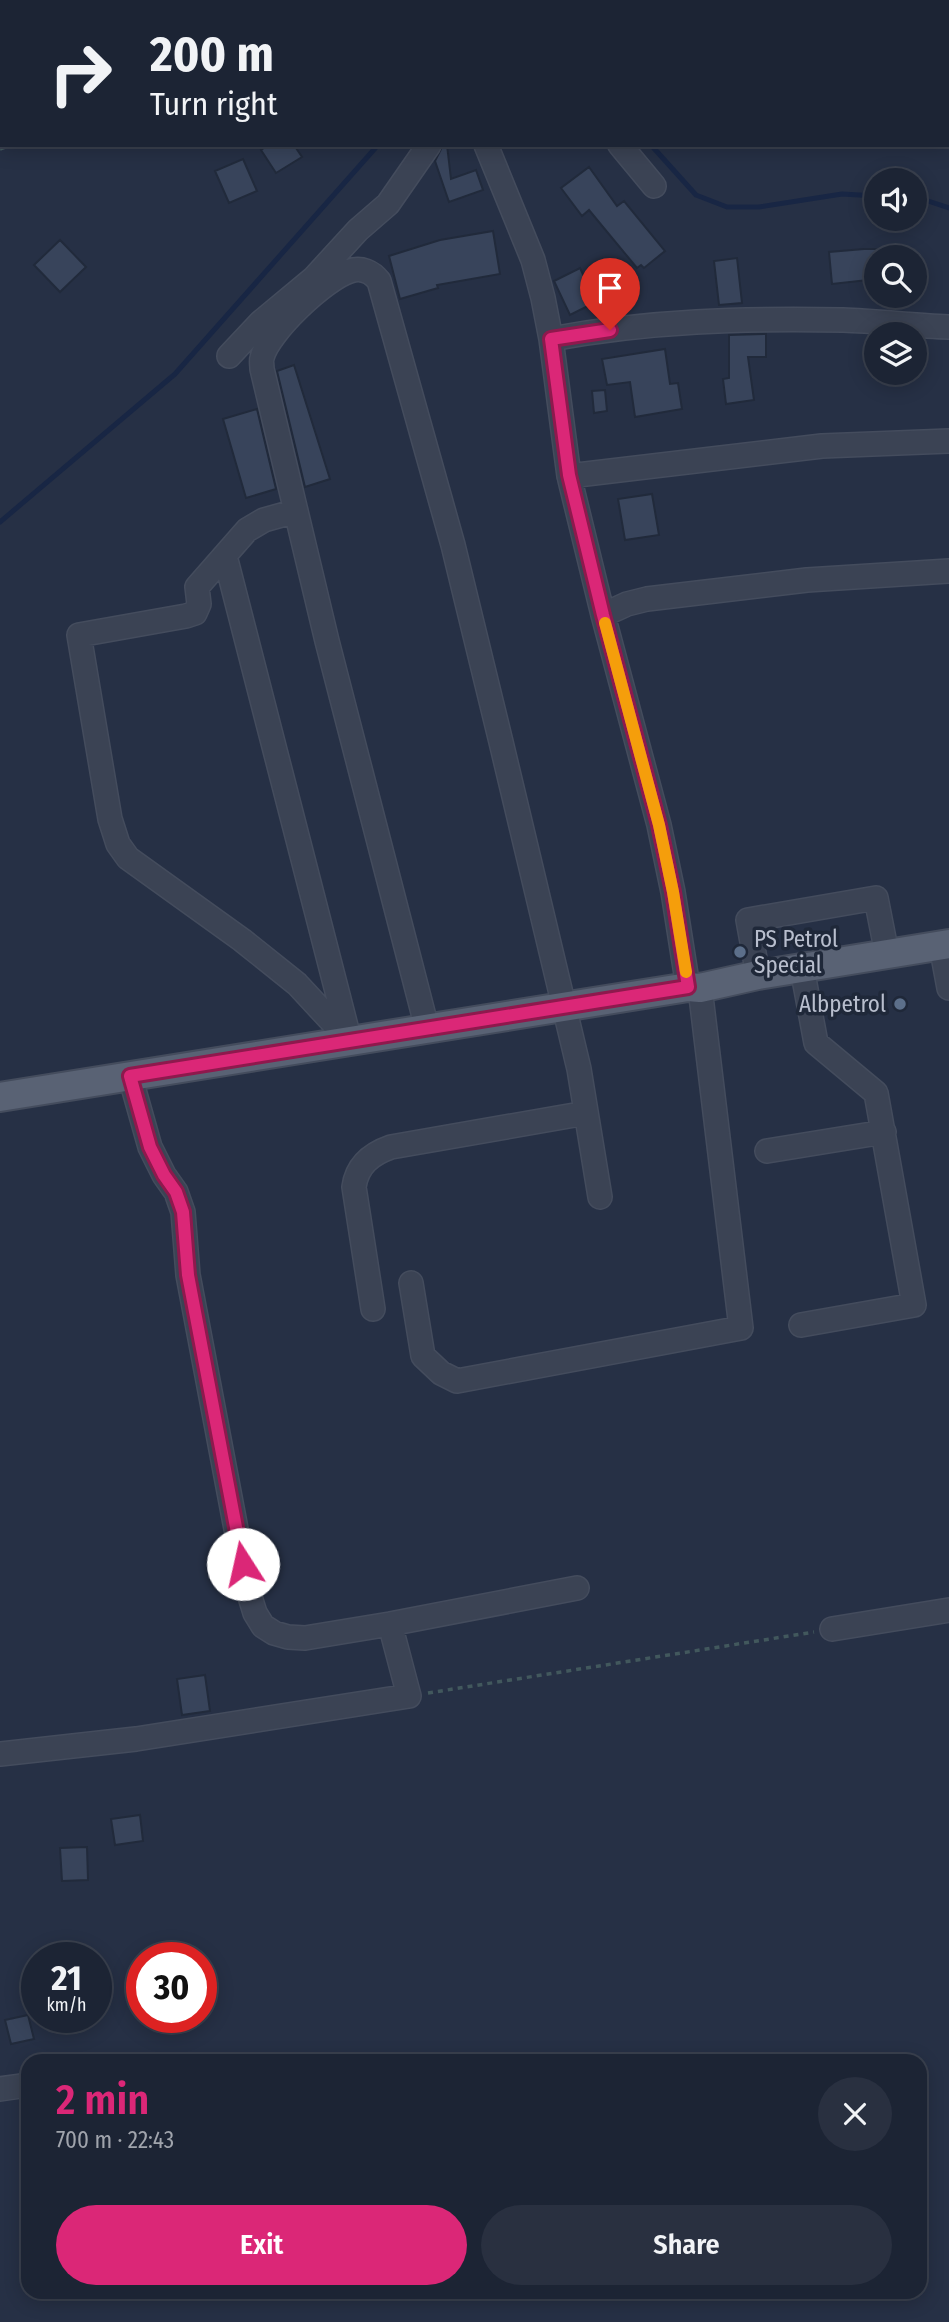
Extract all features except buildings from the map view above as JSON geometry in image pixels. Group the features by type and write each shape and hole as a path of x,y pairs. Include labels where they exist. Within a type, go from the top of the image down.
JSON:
{"main road":[{"path":"0,1097 694,987 945,944"}],"street":[{"path":"229,356 261,322 314,278 358,230 388,204 428,147"},
{"path":"411,1283 423,1356 441,1373 457,1381 741,1328 694,987 659,825 569,475 551,339 533,260 487,147"},
{"path":"622,147 654,186"},
{"path":"426,1028 261,369 262,357 292,316 316,291 352,270 366,271 379,281 453,545 564,1007 600,1197"},
{"path":"551,339 584,333 697,322 844,320 949,327"},
{"path":"569,475 822,446 949,441"},
{"path":"296,511 264,520 247,530 197,587 199,604 195,612 186,616 79,635 110,820 118,844 128,858 242,940 297,984 350,1041"},
{"path":"225,556 350,1041"},
{"path":"603,615 627,604 647,599 807,580 949,571"},
{"path":"758,975 748,920 876,898 887,954"},
{"path":"945,944 949,988"},
{"path":"801,1325 915,1305 876,1093 816,1043 802,968"},
{"path":"130,1076 150,1147 176,1192 183,1212 188,1275 247,1587 255,1613 263,1626 274,1633 305,1638 390,1625 577,1588"},
{"path":"373,1309 354,1187 355,1174 364,1162 377,1152 391,1147 586,1113"},
{"path":"767,1151 884,1132"},
{"path":"832,1629 949,1610"},
{"path":"0,1754 136,1739 408,1696 390,1625"},
{"path":"0,2089 21,2086"}],"path":[{"path":"408,1696 832,1629"}],"waterway":[{"path":"0,522 175,374 376,147"},
{"path":"653,147 696,195 727,207 759,207 842,194 864,195"},
{"path":"927,201 949,208"}],"slow traffic":[{"path":"605,623 659,825 686,972"}],"place":[{"name":"PS Petrol Special","path":"740,952"},
{"name":"Albpetrol","path":"900,1004"}],"route":[{"path":"243,1564 188,1275 183,1212 176,1192 150,1147 130,1076 688,987 659,825 569,475 551,339 610,330"}]}
